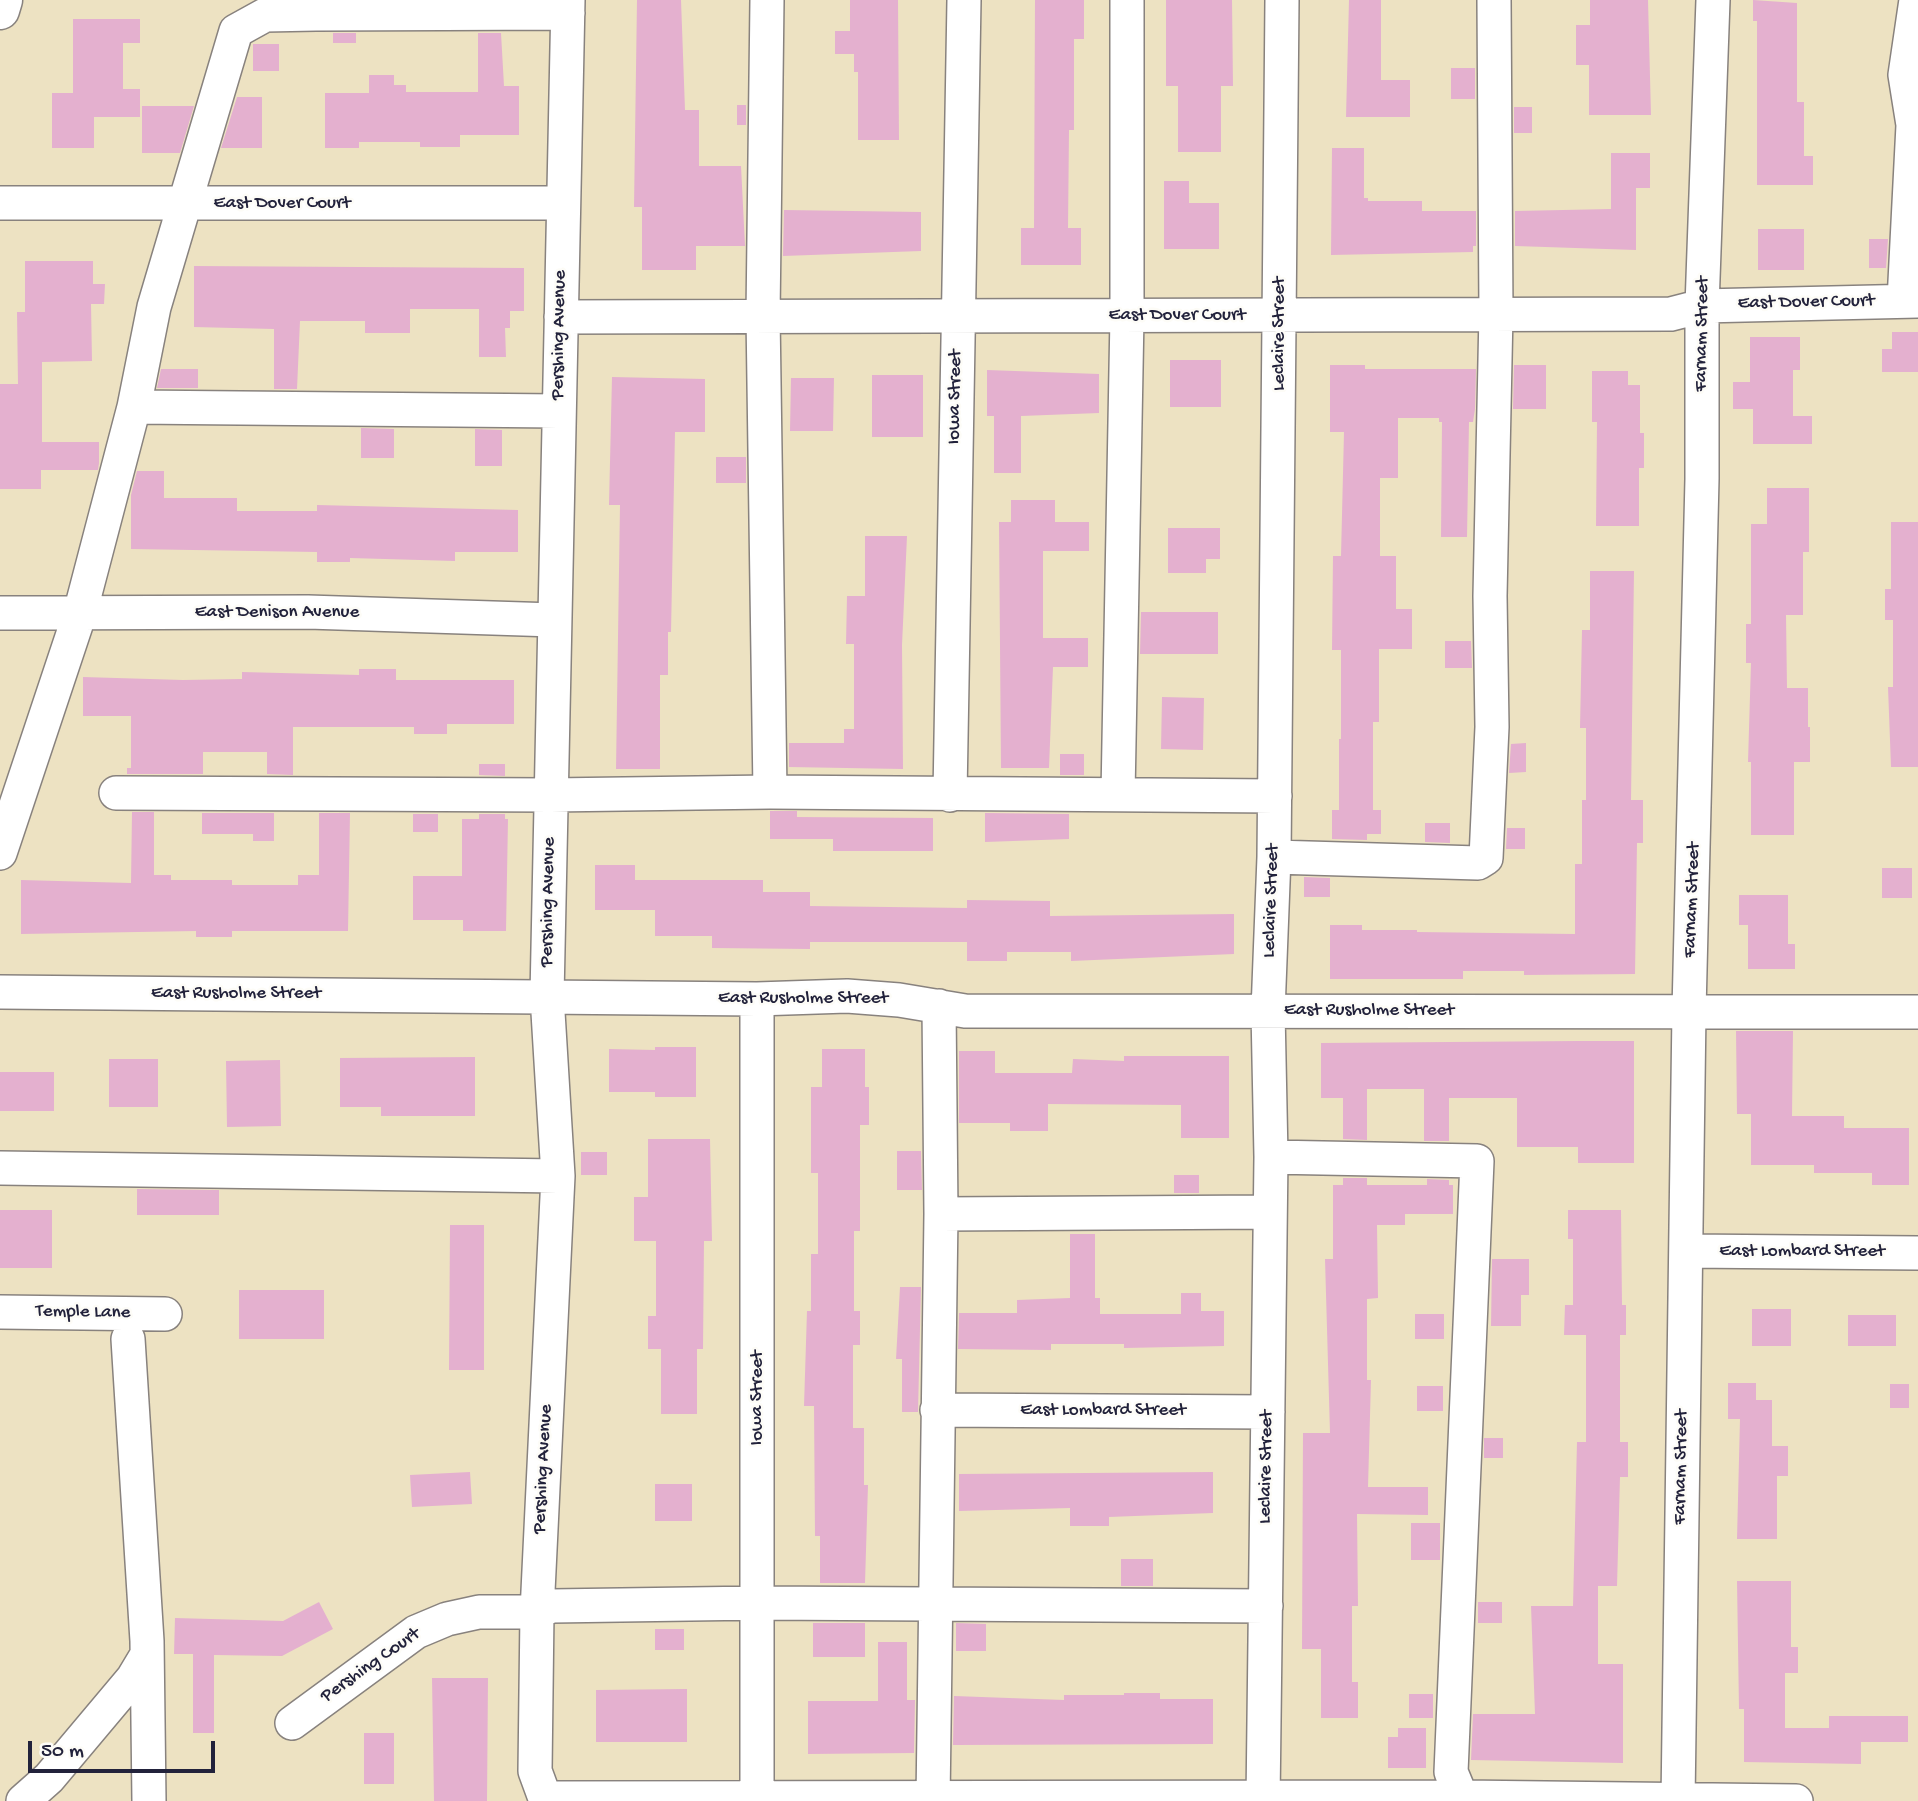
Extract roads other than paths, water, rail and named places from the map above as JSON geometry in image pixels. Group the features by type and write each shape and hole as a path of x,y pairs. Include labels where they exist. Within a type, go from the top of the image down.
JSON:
{"highway":[{"path":"0,10 3,0"}],"street":[{"path":"767,0 763,315 771,792"},
{"name":"Iowa Street","path":"950,794 964,0"},
{"path":"1118,794 1126,316 1127,0"},
{"name":"Leclaire Street","path":"1263,1799 1271,1157 1268,1012 1275,857 1282,0"},
{"path":"1275,857 1478,863 1486,858 1492,727 1490,596 1496,313 1494,0"},
{"name":"Farnam Street","path":"1678,1800 1689,1011 1702,492 1702,306 1713,0"},
{"path":"1911,301 1915,125 1905,75 1916,0"},
{"path":"0,853 80,613 134,407 154,307 182,204 236,31 265,15 316,7 568,7"},
{"name":"Pershing Avenue","path":"546,1800 539,1788 535,1771 537,1612 558,1176 547,996 568,7"},
{"name":"East Dover Court","path":"0,203 563,203"},
{"name":"East Dover Court","path":"561,317 1671,314 1702,306 1911,301"},
{"path":"134,407 559,411"},
{"name":"East Denison Avenue","path":"0,613 308,612 554,620"},
{"path":"116,793 551,795 771,792 1275,796"},
{"name":"East Rusholme Street","path":"0,992 757,999 847,996 965,1011 1918,1012"},
{"name":"Iowa Street","path":"757,999 757,1798"},
{"path":"933,1800 941,1214 939,1006"},
{"path":"1271,1157 1477,1161 1451,1772 1463,1799"},
{"path":"0,1168 558,1176"},
{"path":"941,1214 1270,1212"},
{"name":"East Lombard Street","path":"1686,1251 1918,1253"},
{"name":"Temple Lane","path":"0,1312 165,1314"},
{"path":"128,1339 147,1641 145,1658 149,1801"},
{"name":"East Lombard Street","path":"937,1410 1268,1412"},
{"name":"Pershing Court","path":"292,1723 416,1632 447,1619 479,1612 537,1612 552,1606 759,1603 1266,1606"},
{"path":"23,1801 49,1778 133,1678 145,1658"},
{"path":"546,1800 757,1798 1796,1801"}]}
